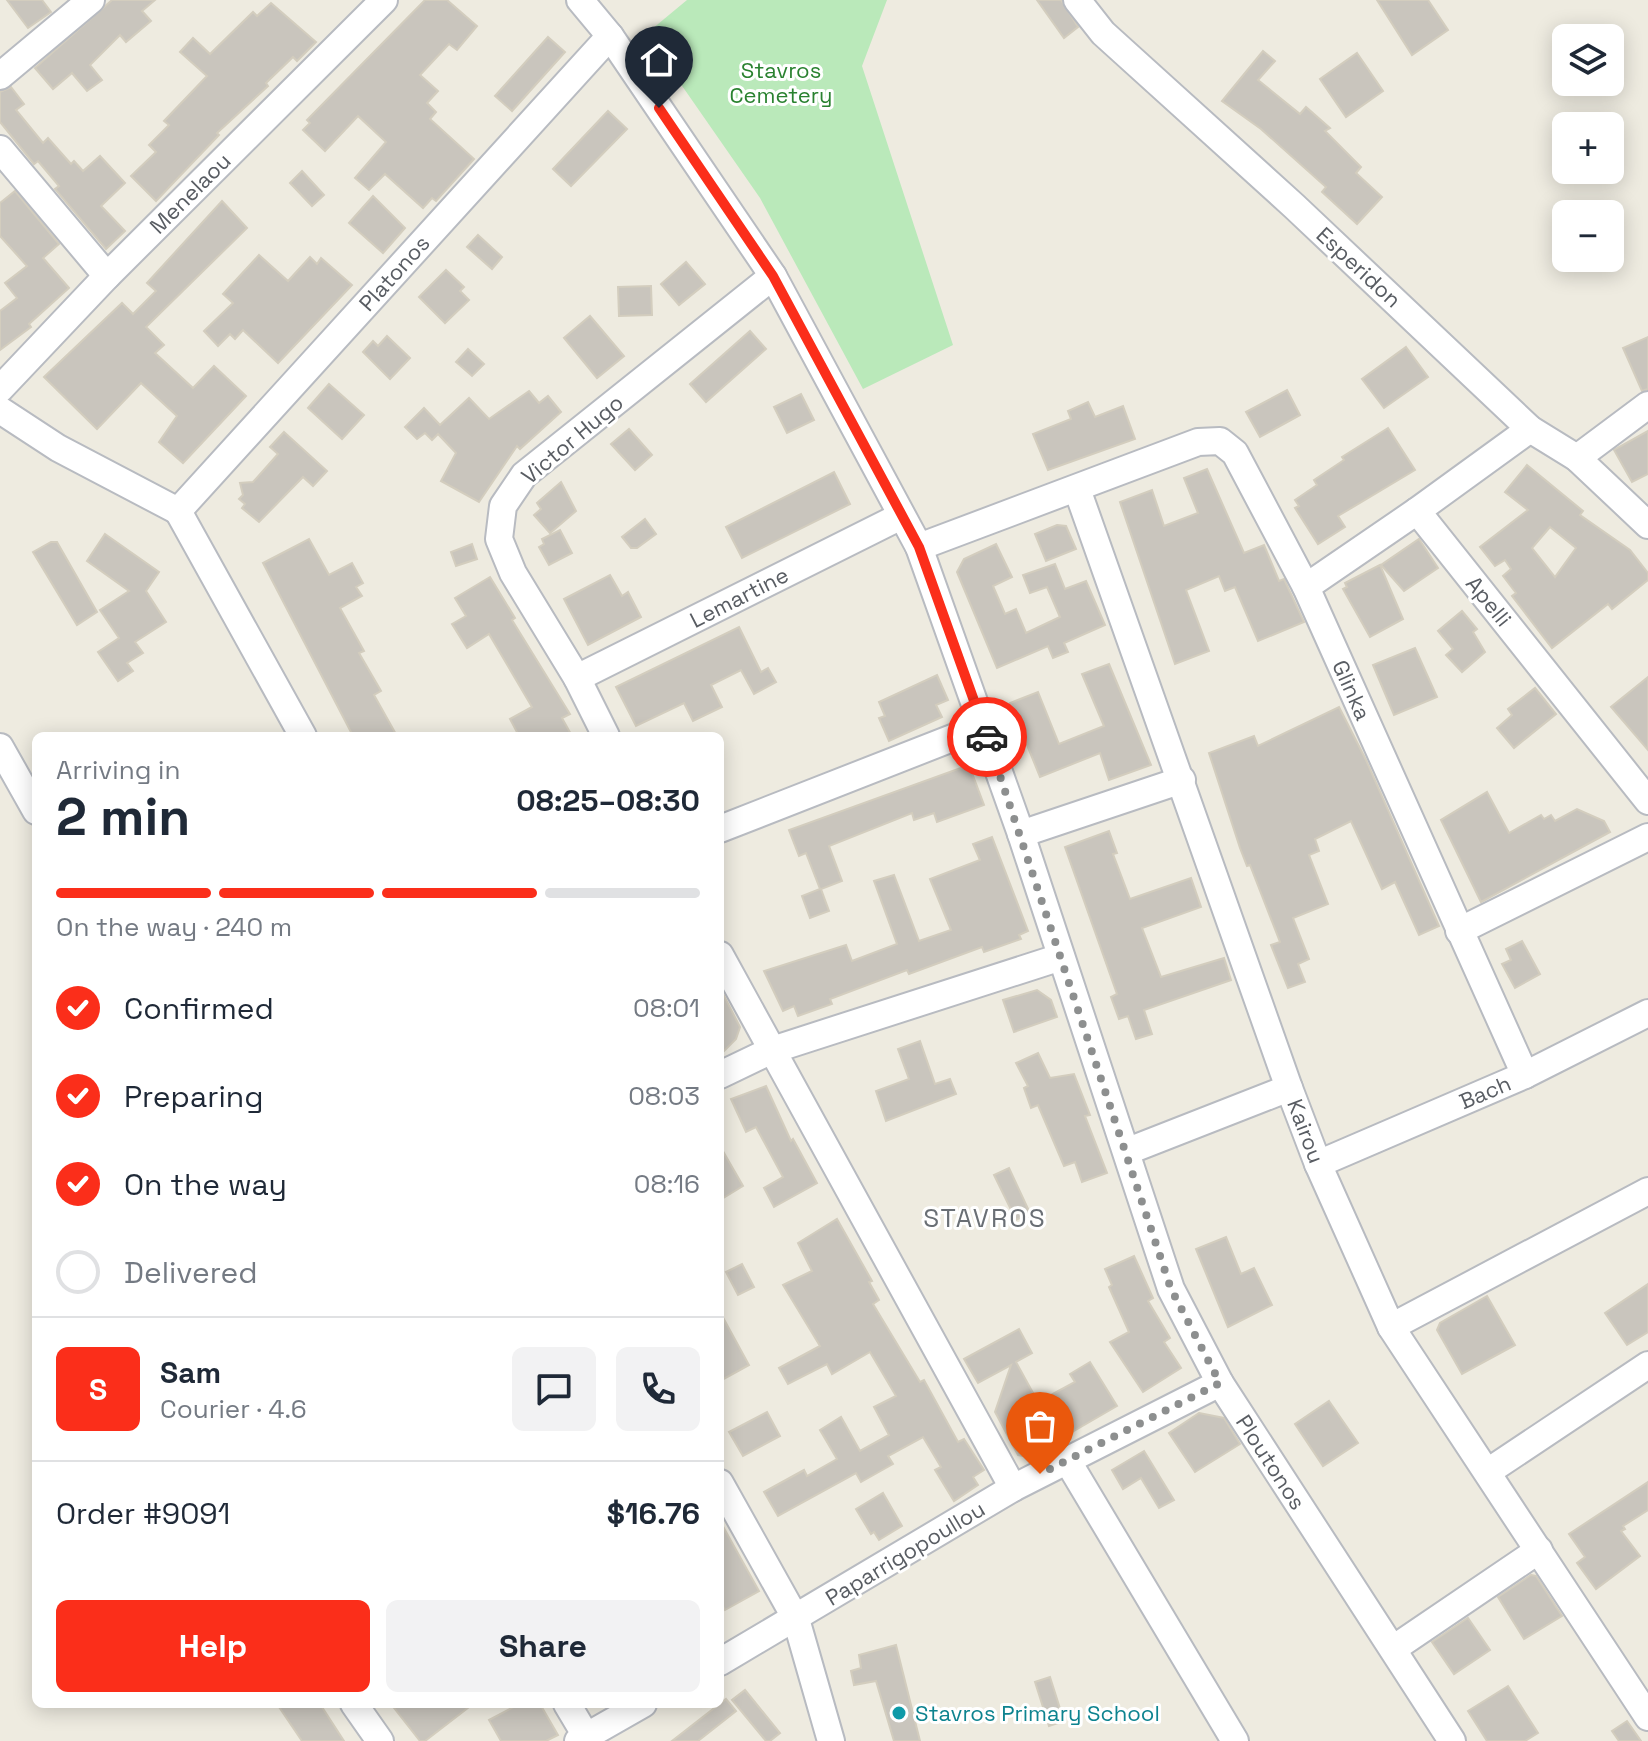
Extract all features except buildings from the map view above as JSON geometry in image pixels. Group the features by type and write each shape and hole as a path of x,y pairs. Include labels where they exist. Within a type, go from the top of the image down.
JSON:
{"street":[{"path":"0,76 91,0"},
{"name":"Menelaou","path":"0,389 107,276 384,0"},
{"name":"Ploutonos","path":"580,0 610,36 773,276 919,547 1021,834 1171,1289 1220,1383 1452,1741"},
{"name":"Esperidon","path":"1077,0 1103,33 1294,206 1530,429 1577,458 1648,525"},
{"name":"Platonos","path":"178,511 610,36"},
{"path":"0,149 107,276"},
{"name":"Victor Hugo","path":"604,732 577,678 513,573 499,539 503,506 524,475 773,276"},
{"path":"1577,458 1648,405"},
{"path":"0,410 58,448 178,511 301,732"},
{"path":"1306,587 1530,429"},
{"name":"Glinka","path":"1077,489 1198,442 1220,441 1235,453 1306,587 1525,1075"},
{"path":"919,547 1077,489"},
{"name":"Kairou","path":"1077,489 1289,1088 1318,1164 1391,1327 1489,1471 1648,1717"},
{"name":"Apelli","path":"1417,511 1648,801"},
{"name":"Lemartine","path":"577,678 901,516"},
{"path":"724,827 983,726"},
{"path":"0,747 32,804"},
{"path":"1021,834 1182,780"},
{"path":"1459,931 1648,837"},
{"path":"724,1073 772,1050 1061,957"},
{"path":"724,962 1013,1488"},
{"name":"Bach","path":"1318,1164 1525,1075 1648,1013"},
{"path":"1128,1151 1289,1088"},
{"path":"1391,1327 1648,1191"},
{"path":"1489,1471 1644,1375"},
{"name":"Paparrigopoullou","path":"724,1660 1013,1488 1220,1383"},
{"path":"1067,1460 1235,1741"},
{"path":"724,1490 796,1619 831,1741"},
{"path":"1393,1649 1539,1550"},
{"path":"357,1708 380,1741"},
{"path":"569,1708 585,1739 636,1708"}],"green space":[{"name":"Stavros Cemetery","path":"687,0 887,0 862,66 953,345 863,389 760,198 646,34"}],"way so far":[{"path":"987,737 1128,1151 1171,1289 1220,1383 1040,1474"}],"place":[{"name":"Stavros Primary School","path":"899,1713"}],"district":[{"name":"STAVROS","path":"985,1218"}],"route":[{"path":"659,108 773,276 919,547 987,737"}]}
